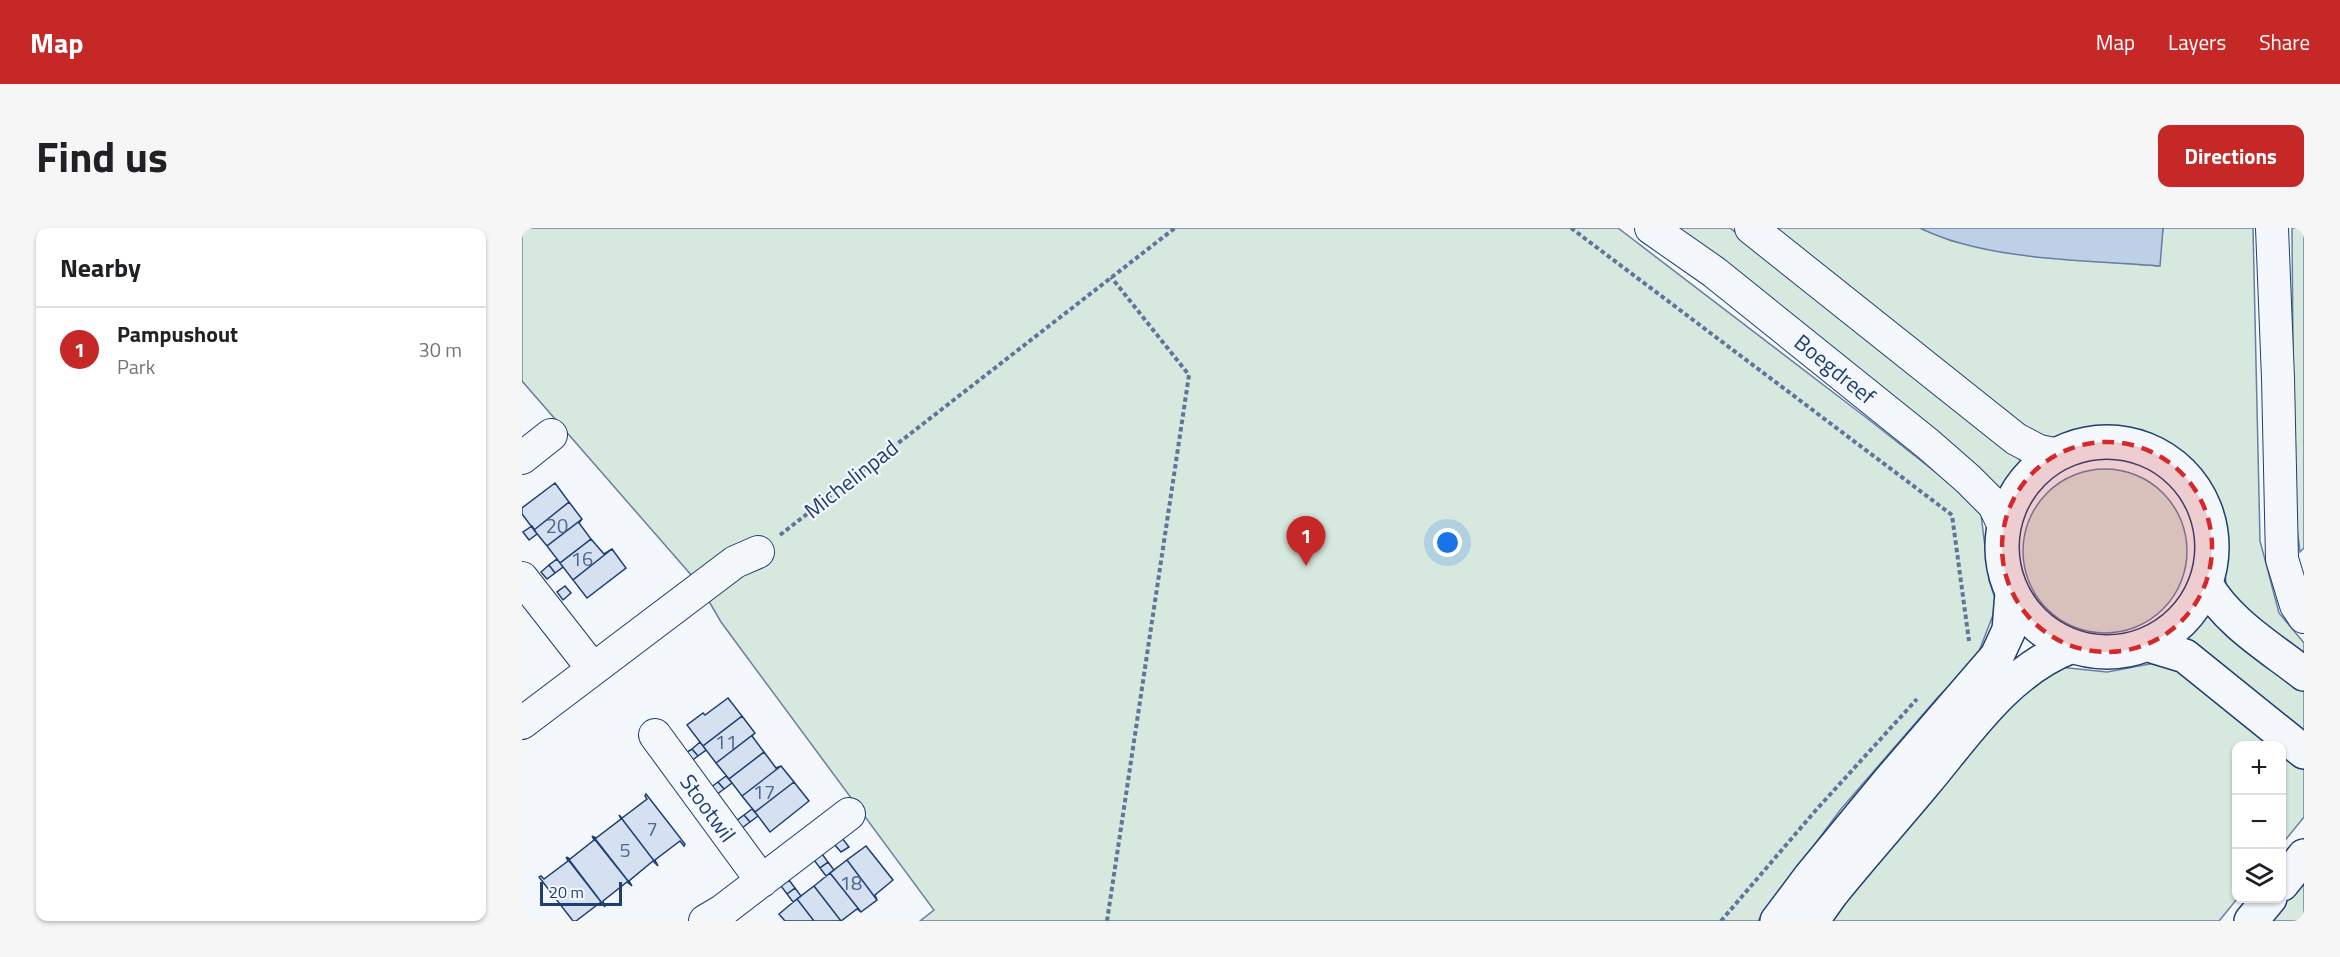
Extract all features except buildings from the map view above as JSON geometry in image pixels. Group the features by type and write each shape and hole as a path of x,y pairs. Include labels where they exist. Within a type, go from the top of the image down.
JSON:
{"main road":[{"path":"2152,646 2177,628 2192,612 2206,584 2212,560 2211,529 2202,503 2189,481 2163,455 2131,443 2096,441 2054,454 2036,470 2015,495 2004,525 2002,560 2012,593 2026,616 2047,635 2070,647 2101,654 2152,646 2185,656 2304,752"},
{"path":"2206,584 2213,597 2232,617 2304,674"},
{"path":"1777,921 1890,780 1997,656 2009,630 2012,593"},
{"path":"1812,921 1832,893 1962,736 2011,683 2048,656 2070,647"},
{"path":"2286,879 2304,856"},
{"path":"2251,921 2266,903"}],"street":[{"name":"Boegdreef","path":"1651,228 1714,272 1928,444 1994,505 2004,525"},
{"path":"1751,228 2016,439 2039,451 2054,454"},
{"path":"2272,228 2282,559 2296,604 2304,617"},
{"path":"522,458 551,435"},
{"path":"522,723 735,562 758,552"},
{"path":"522,578 593,669"},
{"name":"Stootwil","path":"655,735 762,881"},
{"path":"705,921 723,911 849,814"}],"path":[{"name":"Michelinpad","path":"758,552 1175,228"},
{"path":"1571,228 1952,515 1970,647"},
{"path":"1107,921 1189,375 1111,277"},
{"path":"1721,921 1816,810 1922,694"}],"highlighted area":[{"path":"2096,441 2131,443 2163,455 2189,481 2211,529 2212,560 2192,612 2177,628 2152,646 2101,654 2070,647 2027,616 2012,593 2002,560 2004,526 2015,495 2054,454"}],"shaded area":[{"path":"522,228 1618,228 1957,489 1981,514 1989,580 1995,598 1993,615 1976,659 1938,697 1841,809 1758,921 920,921 934,910 721,622 699,584 522,381"},
{"path":"1672,228 1730,228 2024,463 1997,493"},
{"path":"1773,228 1920,228 1952,241 2029,256 2159,266 2163,228 2253,228 2260,541 2279,613 2304,643 2304,657 2230,596 2226,580 2224,531 2219,512 2201,478 2175,451 2159,441 2127,431 2062,438 2036,436"},
{"path":"2292,228 2304,228 2304,548 2300,552 2294,469"},
{"path":"2105,469 2136,476 2163,493 2180,520 2187,551 2180,582 2163,609 2136,626 2105,633 2074,626 2047,609 2030,582 2023,551 2030,520 2047,493 2074,476"},
{"path":"2210,611 2304,683 2304,732 2184,640"},
{"path":"2155,663 2169,664 2275,741 2232,741 2234,903 2219,921 1825,921 2014,699 2059,667 2107,672"},
{"path":"2286,750 2304,767 2304,817 2286,839"},
{"path":"2304,880 2304,921 2270,921"}],"water":[{"path":"1920,228 2163,228 2160,266 2006,253 1947,239"}],"place":[{"name":"Pampushout","path":"1306,566"}]}
